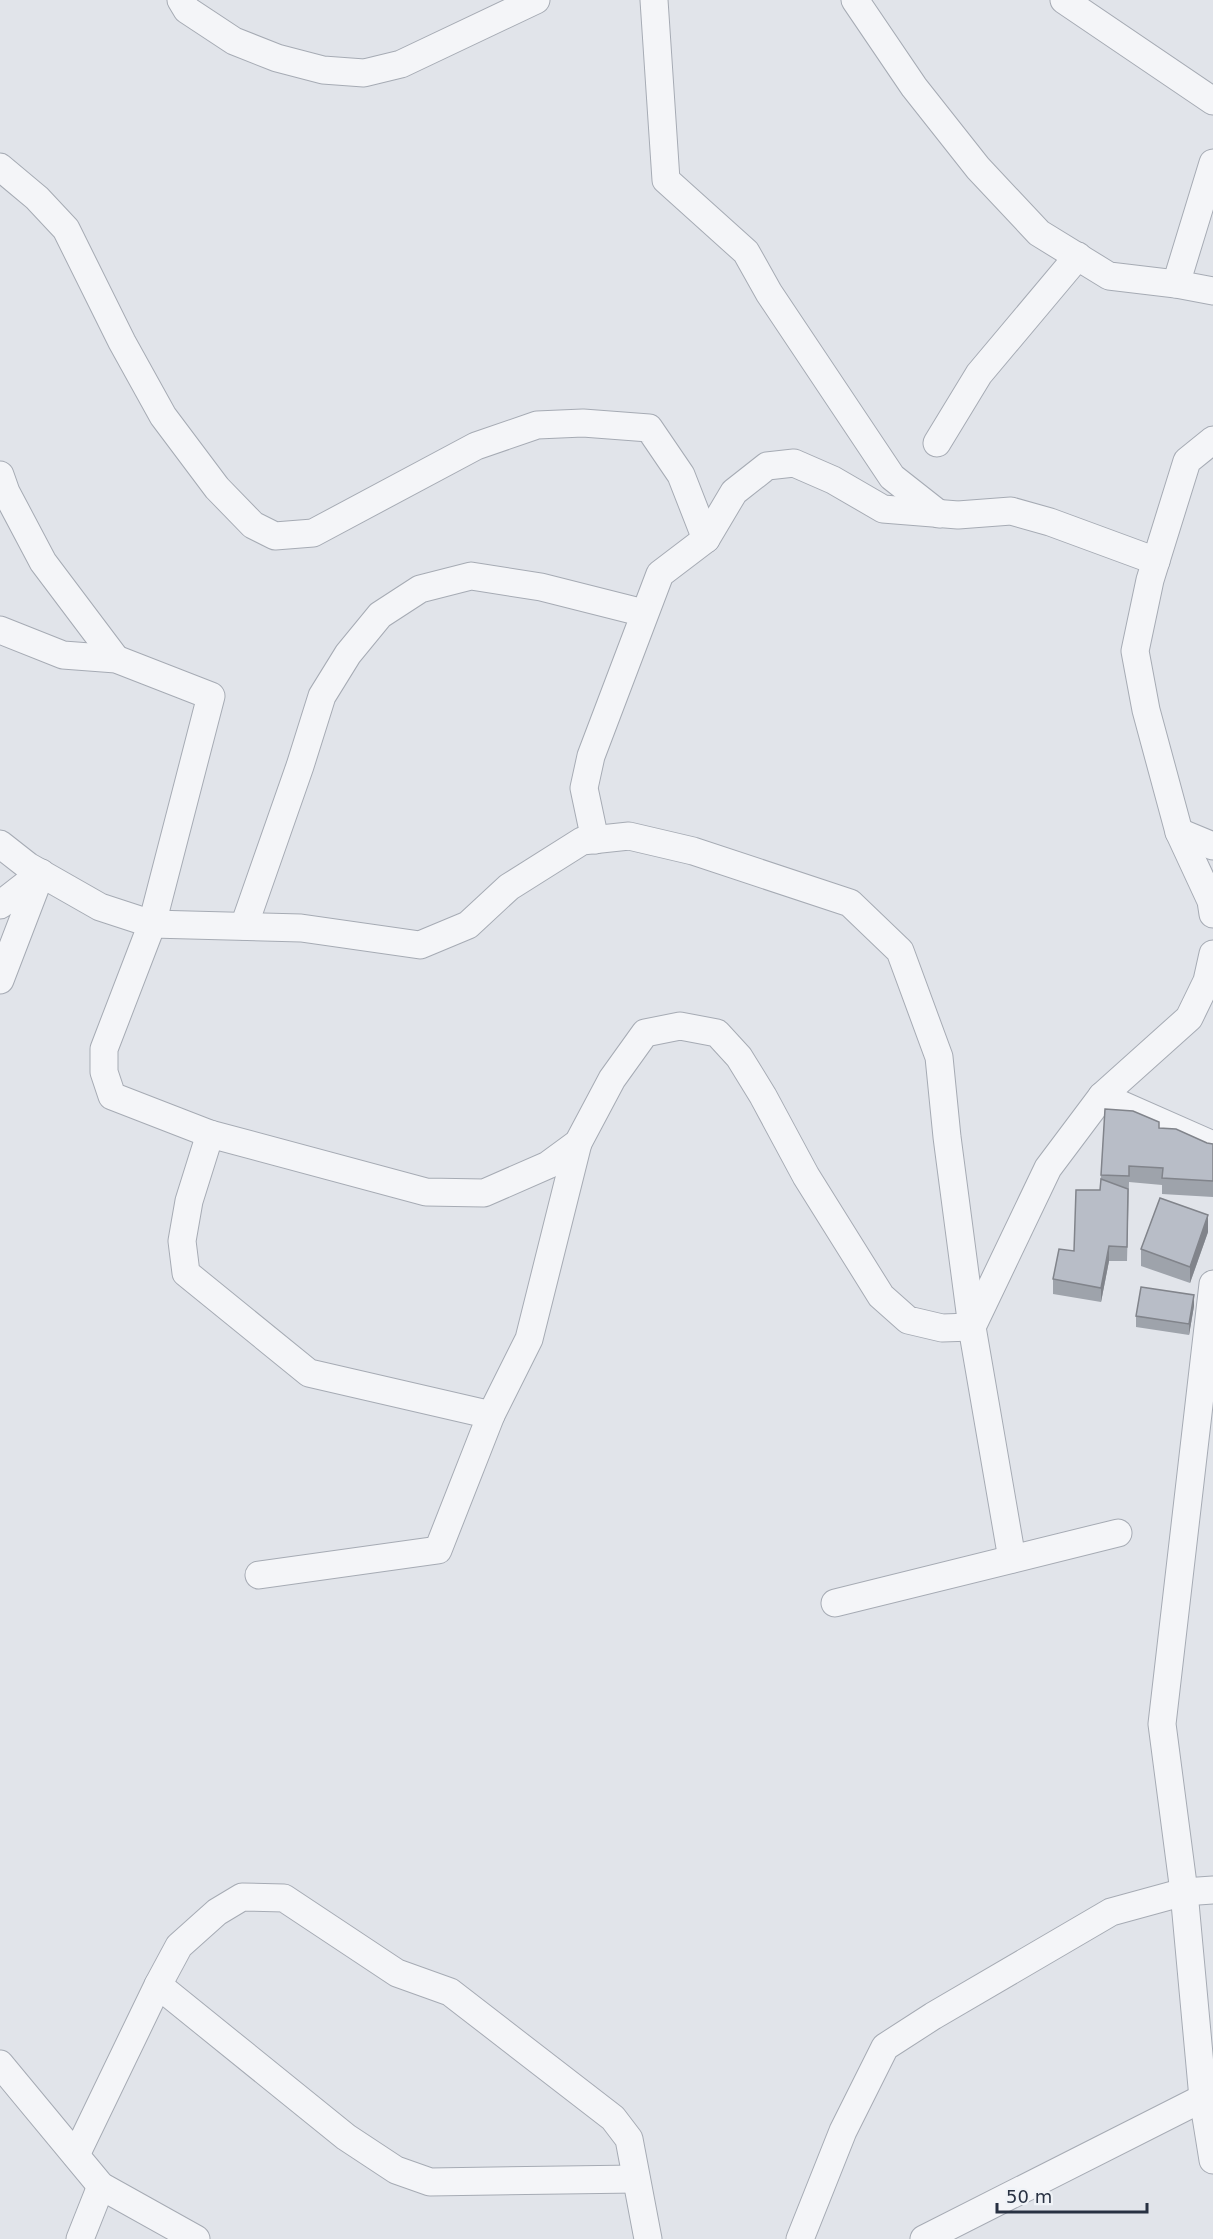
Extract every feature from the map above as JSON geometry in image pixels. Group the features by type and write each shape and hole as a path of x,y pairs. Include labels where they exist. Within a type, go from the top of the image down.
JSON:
{"street":[{"path":"181,0 187,10 234,41 255,50 323,70 364,73 401,64 536,0"},
{"path":"654,0 666,180 746,252 769,293 892,477 939,514"},
{"path":"855,0 914,87 978,168 1039,233 1109,276 1213,291"},
{"path":"1064,0 1213,101"},
{"path":"1176,284 1213,163"},
{"path":"0,167 37,198 66,229 122,342 163,417 217,488 253,525 275,536 314,533 476,446 537,425 583,423 649,428 681,475 706,539"},
{"path":"937,443 979,374 1078,256"},
{"path":"1213,440 1187,461 1150,580 1135,651 1146,710 1179,832 1211,901 1213,914"},
{"path":"595,840 584,788 591,756 660,574 706,539 734,492 767,466 794,463 833,480 882,509 939,514 1011,511 1050,522 1156,561"},
{"path":"0,475 6,492 43,562 116,659"},
{"path":"244,926 322,696 348,654 380,615 420,589 471,576 541,587 644,614"},
{"path":"0,630 63,655 116,659 211,696 152,924 121,999 104,1049 104,1072 112,1096 210,1134 426,1192 484,1193 548,1165 578,1143"},
{"path":"1179,832 1213,846"},
{"path":"0,844 41,873 100,907 152,924 301,927 420,945 468,925 508,887 582,841 629,836 693,851 850,903 900,951 939,1057 972,1327 1012,1559"},
{"path":"0,905 41,873"},
{"path":"0,980 41,873"},
{"path":"972,1327 1048,1168 1102,1096 1189,1018 1207,981 1213,954"},
{"path":"259,1575 438,1550 491,1415 529,1339 578,1143 612,1079 645,1033 680,1026 717,1033 745,1067 806,1176 881,1296 908,1320 942,1328 972,1327"},
{"path":"1102,1096 1213,1145"},
{"path":"210,1134 189,1202 182,1240 186,1273 309,1372 491,1415"},
{"path":"1213,1284 1162,1724 1184,1892 1213,2160"},
{"path":"835,1603 1118,1533"},
{"path":"800,2239 843,2131 885,2047 933,2016 1111,1912 1184,1892 1213,1890"},
{"path":"76,2155 179,1946 217,1912 242,1898 284,1899 398,1973 450,1992 613,2118 629,2139 648,2239"},
{"path":"158,1985 346,2137 396,2170 430,2182 636,2179"},
{"path":"0,2064 101,2186 196,2239"},
{"path":"924,2239 1208,2098"},
{"path":"80,2239 101,2186"}],"building":[{"path":"1105,1109 1133,1111 1159,1122 1159,1128 1176,1129 1213,1144 1213,1181 1162,1178 1163,1168 1129,1166 1129,1176 1101,1175"},
{"path":"1101,1179 1128,1189 1127,1247 1109,1246 1101,1288 1053,1279 1059,1249 1074,1251 1076,1190 1100,1190"},
{"path":"1160,1198 1208,1215 1190,1267 1141,1249"},
{"path":"1141,1287 1194,1295 1189,1324 1136,1316"}]}
